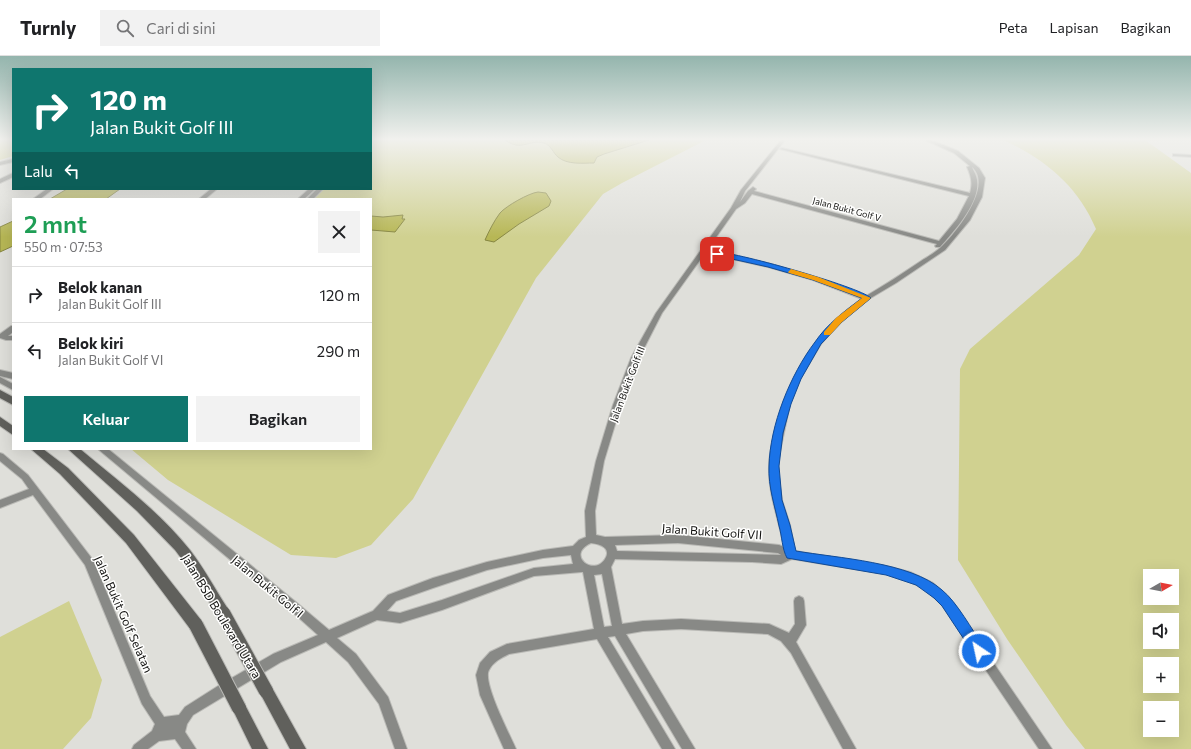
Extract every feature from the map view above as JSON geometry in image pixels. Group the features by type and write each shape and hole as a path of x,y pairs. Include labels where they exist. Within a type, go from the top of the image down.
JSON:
{"main road":[{"path":"0,393 12,401"},
{"path":"0,421 12,430"},
{"path":"37,450 64,471 130,539 196,625 260,749"},
{"name":"Jalan BSD Boulevard Utara","path":"74,450 152,518 180,547 223,613 298,749"}],"street":[{"name":"Jalan Bukit Golf III","path":"591,539 590,511 600,461 619,398 635,358 659,313 704,251 734,208 743,191 757,172"},
{"name":"Jalan Bukit Golf III","path":"734,208 743,202 765,172"},
{"path":"878,172 972,195"},
{"path":"932,257 933,251 954,228 972,195 975,180 971,172"},
{"path":"791,555 785,525 777,500 774,466 779,433 786,404 796,379 818,343 839,320 867,298 943,249 967,220 979,197 982,178 979,172"},
{"path":"0,181 12,175"},
{"path":"0,181 12,182"},
{"path":"37,198 49,190"},
{"path":"203,198 213,190"},
{"path":"210,198 220,190"},
{"path":"302,198 311,190"},
{"path":"311,198 319,190"},
{"name":"Jalan Bukit Golf V","path":"750,192 940,243"},
{"path":"704,251 769,266 815,279 867,298"},
{"path":"12,329 3,336 6,338 12,338"},
{"path":"0,373 12,376"},
{"path":"0,380 12,386"},
{"name":"Jalan Bukit Golf I","path":"103,450 293,606 352,658 384,701 401,749"},
{"name":"Jalan Bukit Golf Selatan","path":"0,456 25,477 90,563 159,729"},
{"path":"0,504 35,490"},
{"path":"377,615 400,618 442,605 534,572 585,568 601,569 610,562 612,555 611,548 605,541 591,539 582,542 576,550 576,556 578,562 585,568 600,634 669,749"},
{"name":"Jalan Bukit Golf VII","path":"605,541 678,539 779,549 791,555 886,570 910,577 929,586 946,602 1046,749"},
{"path":"180,727 189,711 264,665 326,636 377,615 392,598 487,566 543,554 576,550"},
{"name":"Jalan Bukit Golf VII","path":"612,555 781,560 791,555"},
{"path":"606,566 618,631 688,749"},
{"path":"789,642 801,624 799,601"},
{"path":"510,749 486,695 482,675 484,666 494,656 507,650 643,626 681,624 769,628 785,637 795,649 850,749"},
{"path":"138,749 159,729 180,727"},
{"path":"180,727 190,749"}],"green space":[{"path":"372,172 643,172 603,194 536,278 413,499 371,545 336,558 291,555 168,480 132,450 372,450 372,198 314,198 322,190 372,190"},
{"path":"1054,172 1191,173 1191,749 1085,749 1066,725 1007,639 958,560 960,369 970,349 1079,255 1096,229 1089,214 1070,187"},
{"path":"69,601 102,680 91,718 63,749 0,749 0,637"}],"shaded area":[{"path":"65,190 119,190 107,198 52,198"},
{"path":"538,192 546,193 551,201 549,206 519,224 494,242 485,240 496,219 503,210 524,197"},
{"path":"403,215 402,219 405,219 395,232 372,230 372,216 383,217"},
{"path":"12,221 12,246 0,252 0,227"}],"slow traffic":[{"path":"791,272 867,298 839,320 827,333"}],"route":[{"path":"717,254 769,266 815,279 867,298 839,320 818,343 796,379 786,404 779,433 774,466 777,500 785,525 791,555 886,570 919,580 929,586 946,602 979,651"}]}
